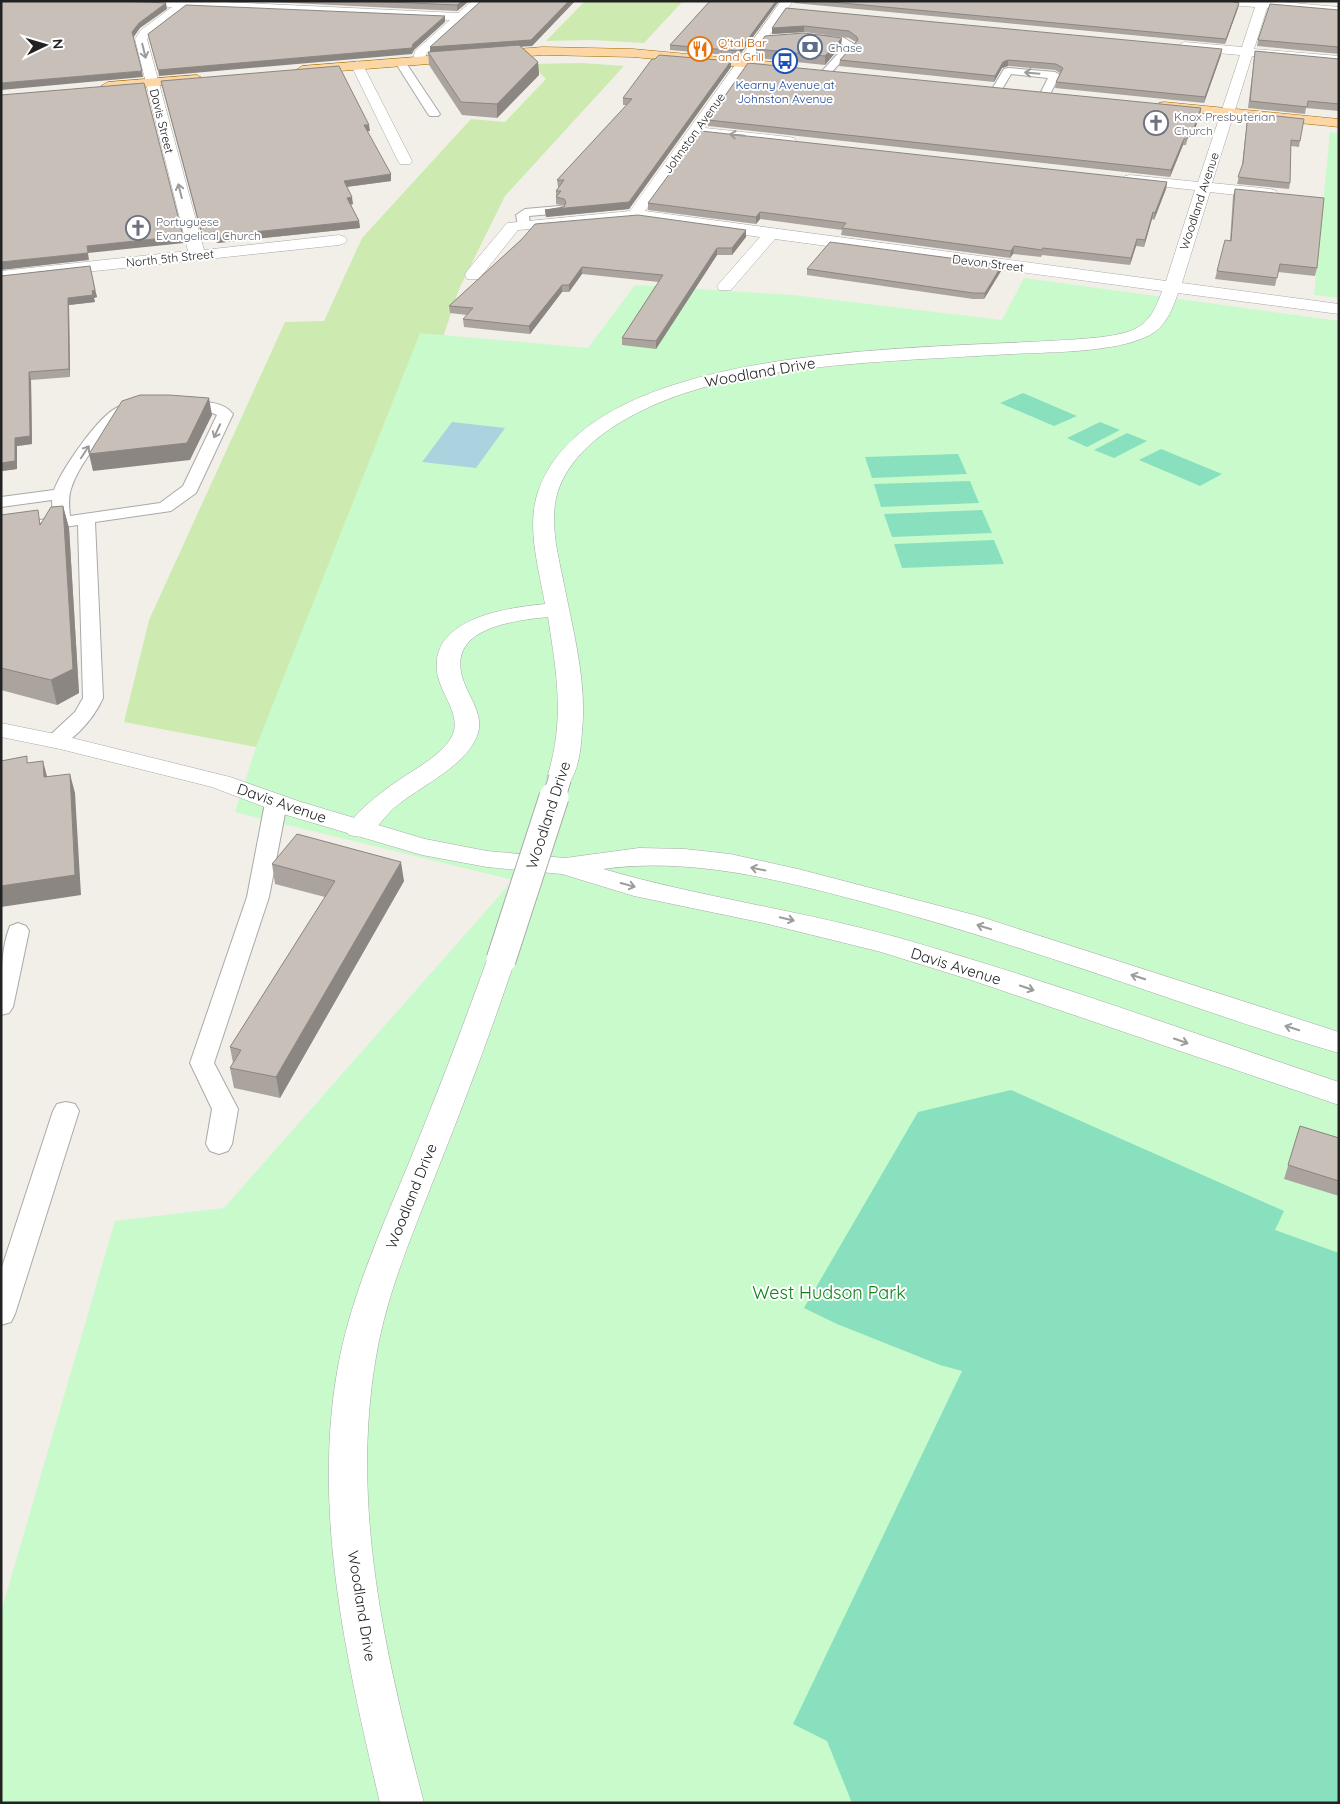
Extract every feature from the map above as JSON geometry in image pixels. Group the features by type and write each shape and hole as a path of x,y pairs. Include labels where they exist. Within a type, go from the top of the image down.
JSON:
{"main road":[{"path":"289,71 522,52 558,51 612,52 799,69"},
{"path":"822,71 846,73"},
{"path":"96,87 211,77"},
{"path":"992,88 1016,91"},
{"path":"1152,104 1339,123"}],"street":[{"path":"122,1 461,17"},
{"path":"418,60 419,54 422,51 480,1"},
{"path":"1230,1 1339,11"},
{"name":"Woodland Avenue","path":"1172,286 1263,3"},
{"name":"Davis Street","path":"182,4 145,33 142,39 197,255"},
{"name":"Johnston Avenue","path":"638,215 637,210 696,131 743,63 759,45 787,6"},
{"path":"1168,44 1339,60"},
{"path":"357,65 405,161"},
{"path":"696,131 800,142"},
{"path":"1114,177 1288,196"},
{"path":"473,275 519,226 638,215"},
{"name":"Devon Street","path":"638,215 1339,309"},
{"path":"725,286 771,234"},
{"name":"North 5th Street","path":"1,276 339,240"},
{"name":"Woodland Drive","path":"402,1803 386,1741 356,1583 349,1510 348,1456 351,1405 358,1358 380,1276 464,1063 501,960 560,778 571,733 572,713 569,674 545,537 545,506 548,491 554,477 570,451 593,431 680,388 720,377 847,359 1057,346 1115,340 1141,332 1156,322 1172,286"},
{"path":"358,829 385,802 442,760 463,741 467,730 466,712 450,678 447,659 449,650 456,641 464,634 490,621 526,612 557,609"},
{"name":"Davis Avenue","path":"1,730 55,741 221,782 276,803 358,829 454,854 564,866 634,887 771,916 887,944 981,973 1339,1094"},
{"name":"Davis Avenue","path":"564,866 636,856 687,857 822,883 908,904 1004,933 1339,1043"}],"lane":[{"path":"804,37 848,42 851,45 837,54 822,71"},
{"path":"759,45 778,39"},
{"path":"400,62 434,114"},
{"path":"992,88 1008,71 1055,75 1045,94"},
{"path":"519,226 524,213 558,210"},
{"path":"62,523 61,494 88,446 110,420 121,411 146,406"},
{"path":"1,531 166,507 178,499 190,489 225,414 221,410 213,408 165,406"},
{"path":"1,502 61,494"},
{"path":"55,741 80,720 89,709 93,698 86,520"},
{"path":"218,1144 225,1109 202,1063 258,897 276,803"},
{"path":"1,1007 11,947"},
{"path":"1,1314 66,1111"}],"green space":[{"path":"585,1 683,1 644,43 592,40 546,41"},
{"path":"582,63 624,66 505,196 459,289 332,675 256,747 124,722 149,620 285,322 324,321 362,238 471,119 505,122 546,79 530,64"},
{"path":"1330,132 1339,133 1339,298 1314,295"},
{"name":"West Hudson Park","path":"1024,278 1339,321 1339,1803 1,1803 1,1612 115,1221 224,1208 513,880 235,812 256,747 420,333 588,348 635,285 793,295 1002,320"},
{"path":"1023,393 1077,416 1054,426 1000,403"},
{"path":"1100,422 1120,430 1087,447 1067,438"},
{"path":"1127,433 1147,441 1114,458 1094,450"},
{"path":"1161,449 1222,474 1200,486 1139,460"},
{"path":"958,454 967,474 872,478 865,457"},
{"path":"970,481 979,503 881,507 874,484"},
{"path":"982,510 992,533 892,537 884,514"},
{"path":"994,540 1004,564 902,568 894,544"},
{"path":"1011,1090 1284,1211 1275,1230 1339,1253 1339,1803 852,1803 827,1741 793,1724 962,1371 940,1365 837,1324 804,1308 918,1112"}],"water":[{"path":"452,422 505,428 476,468 422,462"}],"building":[{"path":"1,1 166,3 139,23 132,32 142,71 1,83"},
{"path":"366,1 462,1 457,5"},
{"path":"481,1 569,1 531,40 430,47"},
{"path":"710,1 776,1 739,51 670,45"},
{"path":"821,1 1229,1 1239,3 1226,39"},
{"path":"1270,4 1339,10 1339,47 1258,40"},
{"path":"186,5 445,16 413,44 412,48 158,70 148,34"},
{"path":"786,8 1222,49 1205,97 1056,82 1063,68 1056,64 1008,60 1003,62 995,76 840,60 858,40 857,37 849,31 804,26 772,28"},
{"path":"804,33 842,38 825,56 756,49 765,36"},
{"path":"519,45 538,62 497,104 461,102 428,52"},
{"path":"1255,51 1339,59 1339,104 1308,101 1307,107 1250,101"},
{"path":"659,55 731,61 629,202 545,210 564,207 566,202 564,199 556,197 561,191 556,191 564,180 557,180 632,99 623,98 652,59"},
{"path":"748,63 1201,108 1193,131 1189,130 1187,139 1184,139 1171,170 708,120"},
{"path":"339,66 369,125 364,125 391,174 344,181 352,197 347,198 359,221 216,236 215,232 202,234 161,81"},
{"path":"144,83 183,236 87,246 88,253 1,262 1,95"},
{"path":"1248,113 1304,119 1300,141 1291,140 1290,183 1238,177 1243,163"},
{"path":"701,131 1167,182 1155,213 1153,212 1145,240 1137,239 1131,258 1014,246 1011,251 842,228 846,223 760,212 756,217 648,203"},
{"path":"1235,189 1324,198 1317,268 1280,264 1277,278 1217,271 1225,240 1231,241"},
{"path":"638,215 746,230 732,248 717,248 656,341 622,338 663,275 582,267 569,285 562,285 529,326 463,319 473,308 449,306 522,239 535,224"},
{"path":"830,242 1002,265 985,293 973,293 807,269"},
{"path":"90,266 95,290 92,291 93,295 68,298 69,369 29,372 30,436 15,438 15,461 1,463 1,276"},
{"path":"140,395 209,398 187,443 89,454 122,401"},
{"path":"63,506 73,669 51,680 1,668 1,515 38,510 40,525 51,507"},
{"path":"27,756 27,763 43,761 44,777 70,774 75,875 1,886 1,761"},
{"path":"297,834 401,862 276,1077 230,1068 241,1050 230,1047 335,881 272,864"},
{"path":"1300,1126 1339,1138 1339,1181 1288,1165"}],"place":[{"name":"Chase","path":"810,47"},
{"name":"Q'tal Bar and Grill","path":"700,49"},
{"name":"Kearny Avenue at Johnston Avenue","path":"785,61"},
{"name":"Knox Presbyterian Church","path":"1156,123"},
{"name":"Portuguese Evangelical Church","path":"138,228"}]}
